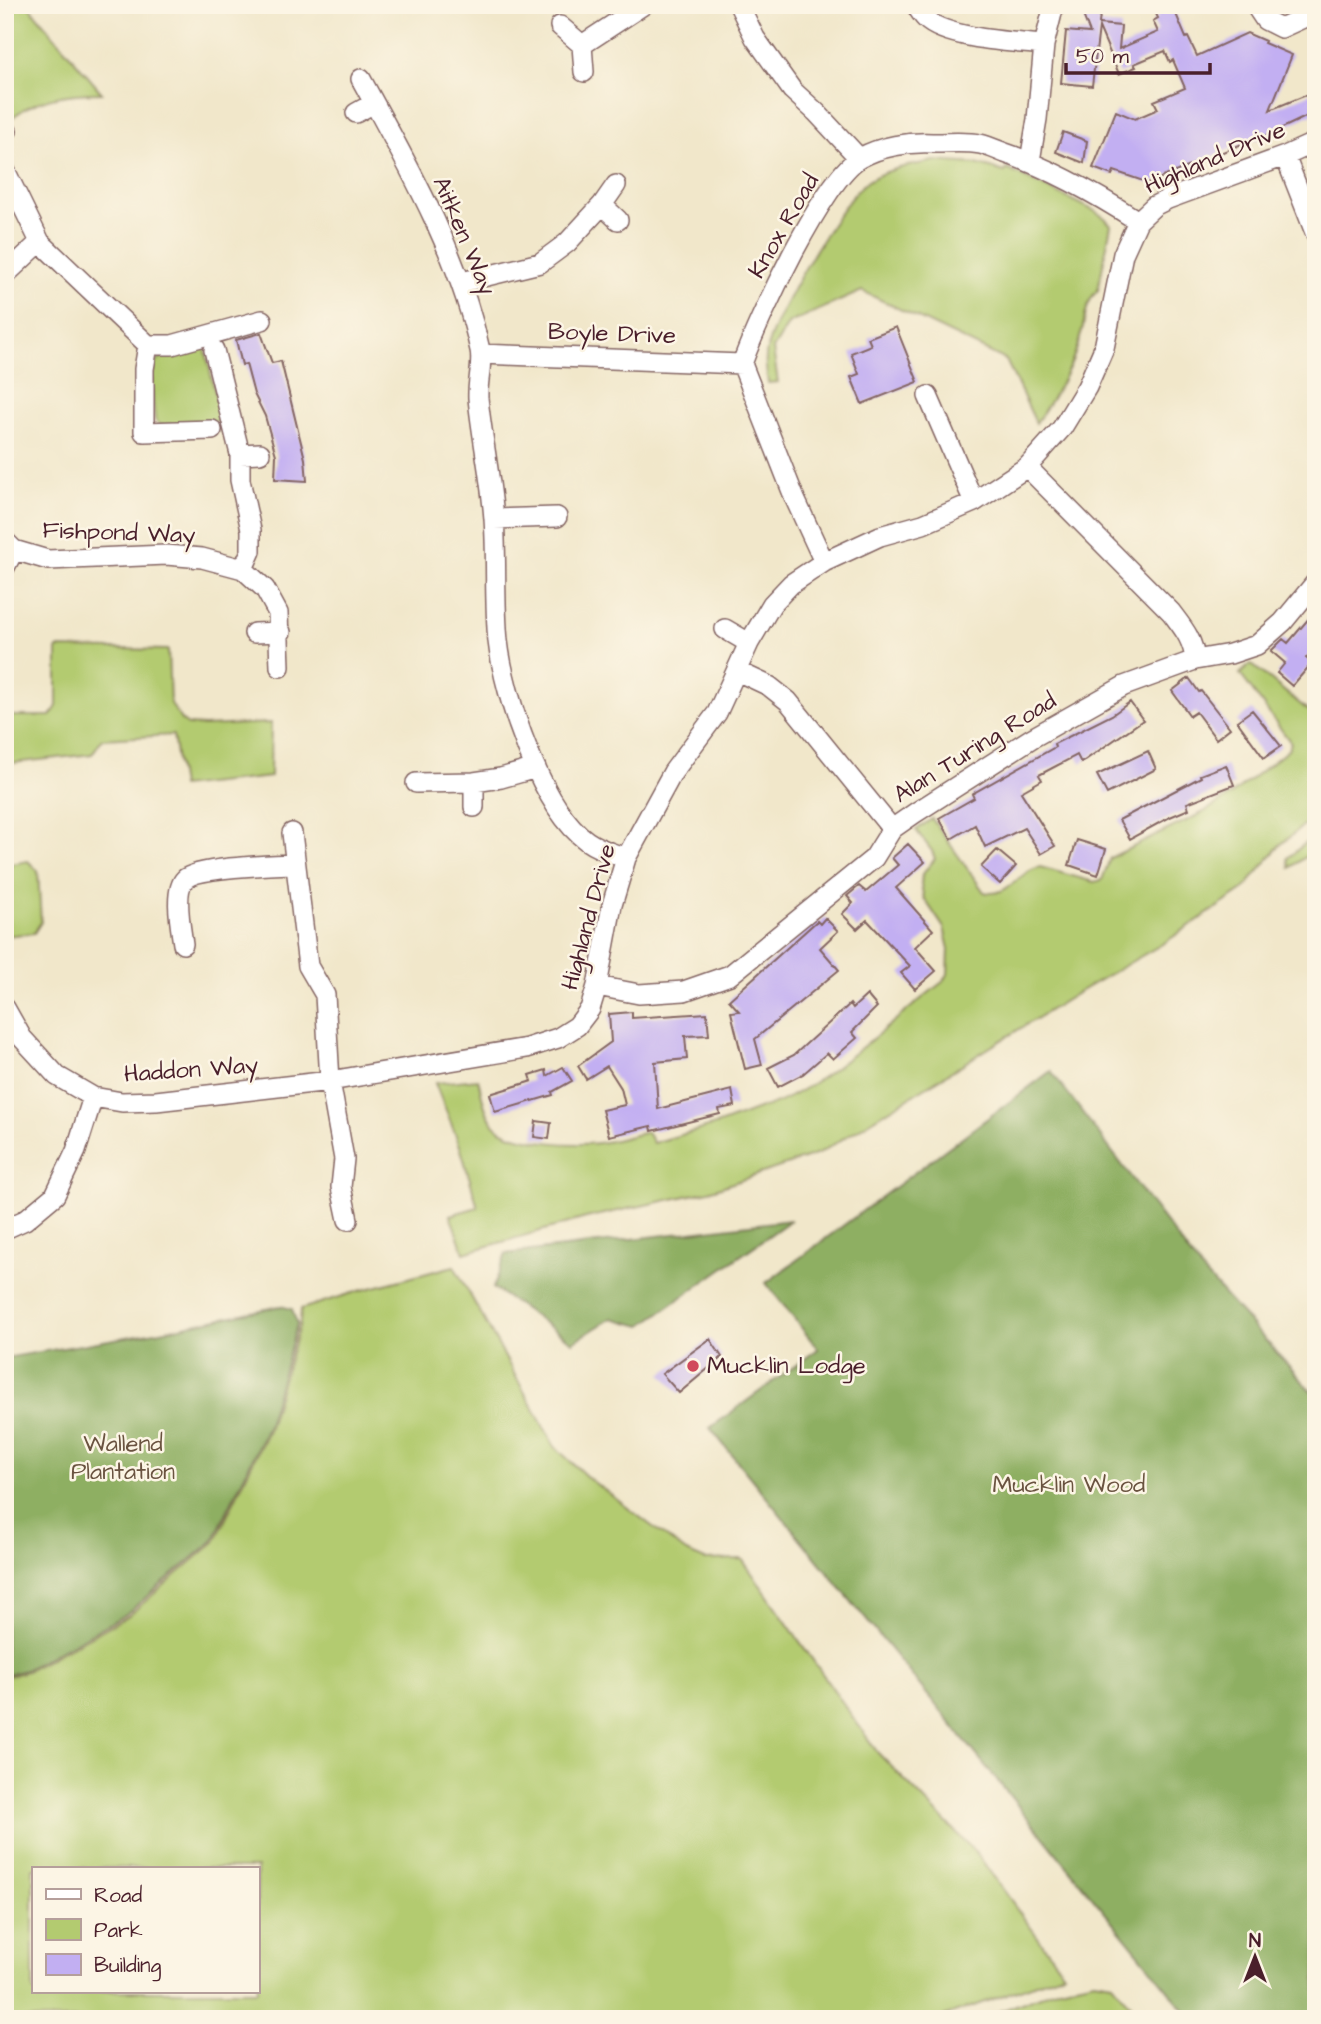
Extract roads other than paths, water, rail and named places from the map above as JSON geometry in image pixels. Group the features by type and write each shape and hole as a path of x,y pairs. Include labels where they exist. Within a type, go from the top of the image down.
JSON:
{"street":[{"path":"582,45 643,5"},
{"path":"738,5 755,38 792,90 859,158"},
{"path":"916,5 926,20 941,28 989,39 1044,45"},
{"path":"1030,161 1044,45 1054,5"},
{"path":"1255,5 1265,20 1281,28 1316,12"},
{"path":"560,26 582,45 584,72"},
{"name":"Aitken Way","path":"356,113 368,90 462,282 481,354 478,388 481,428 490,470 498,640 505,685 536,768 564,818 586,840 603,850 626,858"},
{"name":"Knox Road","path":"742,363 755,329 799,244 834,185 859,158 893,146 922,142 980,144 1030,161 1138,220"},
{"name":"Highland Drive","path":"420,1066 527,1048 558,1038 577,1026 590,1009 597,986 612,905 626,858 673,772 716,713 749,643 772,604 791,584 824,562 880,536 923,524 974,502 1027,467 1062,428 1092,377 1104,348 1123,254 1138,220 1153,206 1316,142"},
{"path":"1285,156 1316,235"},
{"path":"5,170 40,242 148,345 172,345 262,320"},
{"path":"462,282 540,263 568,243 616,185"},
{"path":"602,205 618,220"},
{"path":"5,275 40,242"},
{"path":"148,345 144,369 144,432 212,430"},
{"path":"214,350 240,454 240,480 251,530 251,551 243,569 265,589 278,613 281,632 280,667"},
{"name":"Boyle Drive","path":"481,354 742,363"},
{"path":"742,363 794,499 824,562"},
{"path":"928,396 974,502"},
{"path":"240,454 260,453"},
{"path":"1027,467 1171,612 1188,635 1194,647 1195,660"},
{"path":"494,519 557,517"},
{"name":"Fishpond Way","path":"8,553 48,560 166,555 202,558 243,569"},
{"name":"Alan Turing Road","path":"597,986 639,993 684,991 730,975 874,858 892,829 1032,738 1124,686 1195,660 1230,654 1257,645 1283,622 1316,582"},
{"path":"725,629 749,643"},
{"path":"254,633 281,632"},
{"path":"737,671 769,686 788,701 892,829"},
{"path":"416,783 474,782 536,768"},
{"path":"474,782 474,807"},
{"path":"292,833 308,966 325,995 330,1081 344,1159 341,1186 352,1212"},
{"path":"183,944 178,907 180,890 185,879 203,871 294,864"},
{"name":"Haddon Way","path":"5,1008 22,1038 57,1076 93,1097 122,1102 156,1101 330,1081 420,1066"},
{"path":"5,1229 25,1220 55,1195 76,1151 93,1097"}],"place":[{"name":"Mucklin Lodge","path":"693,1366"}],"park label":[{"name":"Wallend Plantation","path":"123,1458"},
{"name":"Mucklin Wood","path":"1069,1485"}]}
